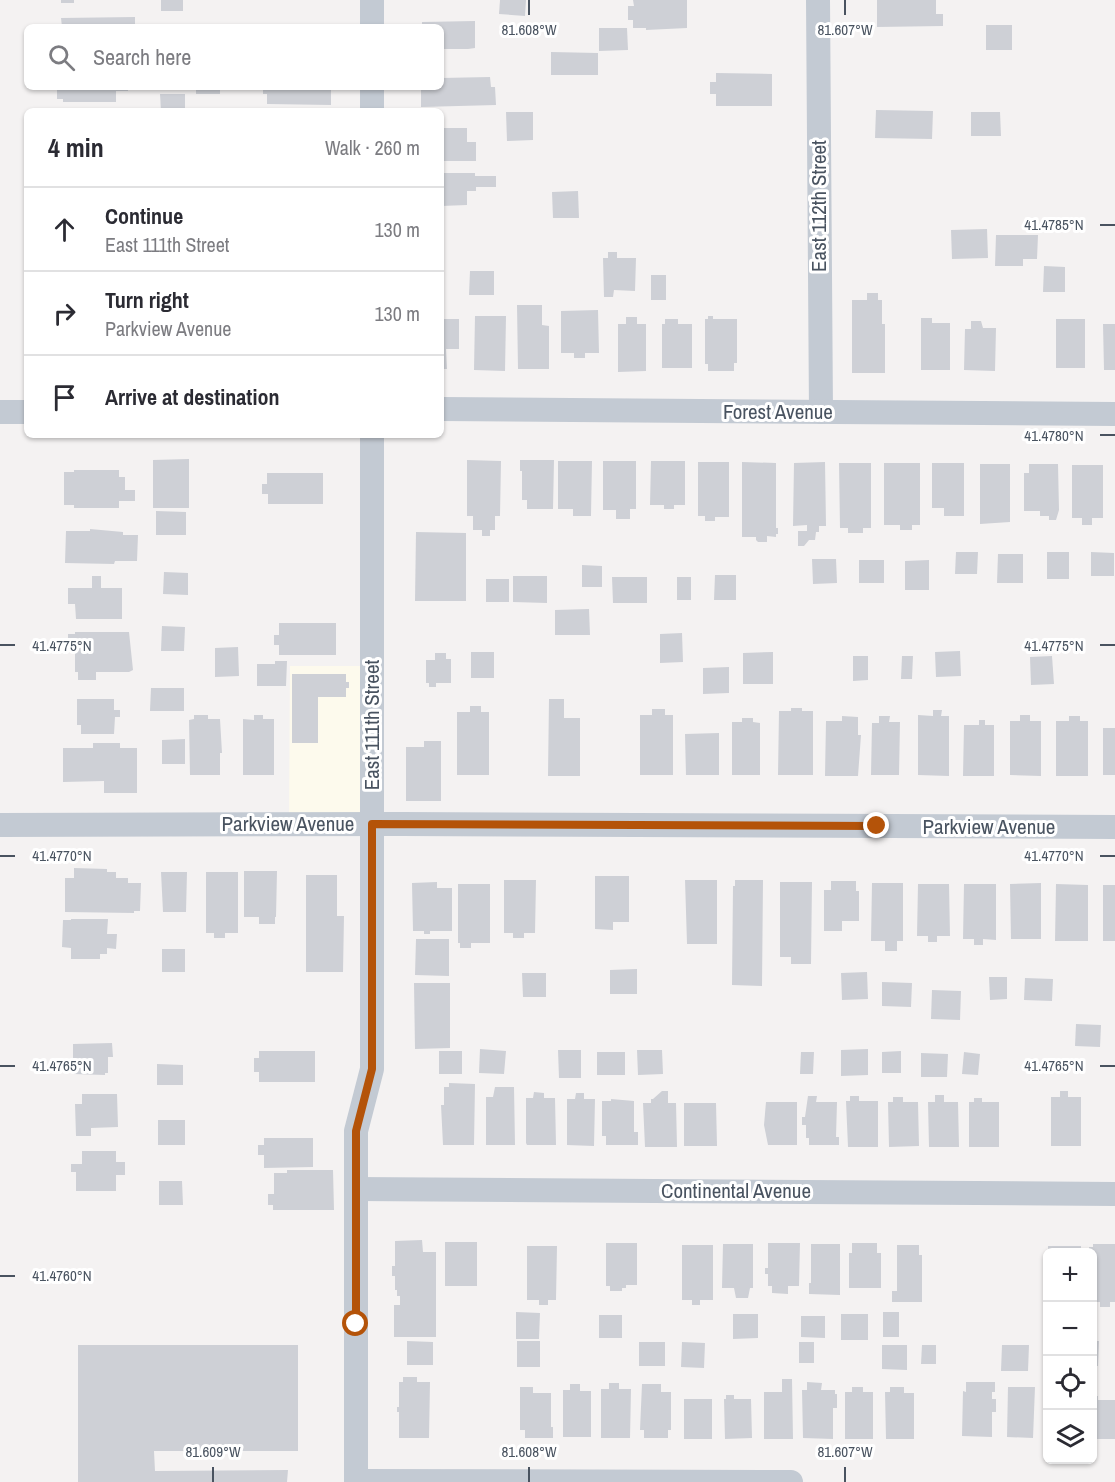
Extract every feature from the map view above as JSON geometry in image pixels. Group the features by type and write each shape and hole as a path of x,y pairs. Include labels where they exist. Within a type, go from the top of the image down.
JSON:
{"street":[{"path":"372,0 372,24"},
{"name":"East 112th Street","path":"818,0 820,412"},
{"path":"372,90 372,108"},
{"name":"Forest Avenue","path":"444,410 1115,414"},
{"path":"0,412 24,412"},
{"name":"East 111th Street","path":"356,1481 356,1131 372,1069 372,438"},
{"name":"Parkview Avenue","path":"0,825 1115,827"},
{"name":"Continental Avenue","path":"356,1189 1115,1194"},
{"path":"356,1481 791,1482"}],"shaded area":[{"path":"290,666 372,666 372,824 289,824"}],"building":[{"path":"61,0 74,0 74,3 61,3"},
{"path":"161,0 183,0 183,11 161,11"},
{"path":"500,0 526,0 525,16 499,14"},
{"path":"633,0 687,0 687,28 646,30 646,28 633,28 633,20 628,20 628,6 634,6"},
{"path":"877,0 936,0 936,14 943,14 943,26 877,27"},
{"path":"135,17 135,24 62,24 61,18"},
{"path":"475,21 475,48 444,49 444,24 422,24 422,22"},
{"path":"986,25 1012,25 1012,50 986,50"},
{"path":"599,28 627,28 628,50 599,51"},
{"path":"551,52 598,53 598,75 551,75"},
{"path":"716,73 772,74 772,106 716,106 716,94 710,94 710,82 716,82"},
{"path":"490,77 491,87 495,87 496,105 421,107 421,90 444,90 444,78"},
{"path":"57,90 128,90 116,91 116,102 63,102 63,99 57,99"},
{"path":"196,90 220,90 220,94 196,94"},
{"path":"263,90 331,90 331,105 267,104 267,94 263,94"},
{"path":"160,94 185,94 185,108 161,108"},
{"path":"876,110 933,111 932,139 875,138"},
{"path":"506,112 533,112 533,140 507,141"},
{"path":"971,112 1000,112 1001,136 971,136"},
{"path":"444,128 467,128 467,142 476,142 476,161 444,161"},
{"path":"444,173 496,176 496,187 476,187 476,191 467,191 467,205 444,206"},
{"path":"578,191 579,218 553,218 552,192"},
{"path":"987,229 988,258 952,259 951,230"},
{"path":"996,235 1038,235 1037,259 1023,259 1023,266 995,266"},
{"path":"608,252 617,252 617,258 636,258 635,291 614,290 613,297 604,297 603,258 608,258"},
{"path":"1044,266 1065,267 1065,292 1043,292"},
{"path":"470,271 494,271 494,295 469,295"},
{"path":"651,275 666,275 666,300 651,300"},
{"path":"867,293 878,293 878,300 882,300 882,324 885,324 885,373 852,373 852,300 867,300"},
{"path":"517,305 542,305 542,325 549,326 549,369 518,369"},
{"path":"598,310 599,353 585,353 585,358 574,358 574,353 561,353 561,311"},
{"path":"475,316 506,316 505,371 474,370"},
{"path":"708,316 713,316 713,319 737,319 737,363 734,363 734,371 708,371 708,364 705,364 705,319 708,319"},
{"path":"626,317 637,317 637,324 646,324 646,371 618,372 618,324 626,324"},
{"path":"921,318 932,318 932,323 950,323 950,370 921,370"},
{"path":"444,319 459,319 459,349 446,349 447,369 444,369"},
{"path":"665,319 678,319 678,324 692,324 692,368 662,368 662,324 665,324"},
{"path":"1056,319 1085,319 1085,368 1056,368"},
{"path":"971,321 981,321 983,328 996,328 995,371 964,370 965,329 971,329"},
{"path":"1103,324 1115,324 1115,370 1104,370"},
{"path":"189,459 189,508 153,508 153,460"},
{"path":"467,460 501,461 500,516 495,516 495,530 490,530 490,536 482,536 482,530 473,530 473,516 467,516"},
{"path":"520,460 554,460 553,509 527,509 527,500 522,500"},
{"path":"558,461 592,461 591,516 573,516 573,509 558,509"},
{"path":"603,461 636,461 636,509 630,509 630,519 616,519 616,510 603,510"},
{"path":"651,461 685,461 685,505 674,505 674,509 664,509 664,505 650,505"},
{"path":"698,462 729,462 729,517 715,517 715,521 705,521 705,516 698,516"},
{"path":"742,462 776,463 776,528 778,528 778,534 776,537 767,536 767,542 758,542 756,537 742,537"},
{"path":"825,462 826,526 819,526 815,540 809,540 804,546 798,546 798,531 807,531 807,525 793,526 794,463"},
{"path":"839,463 871,463 871,528 863,528 863,533 848,533 848,528 840,528"},
{"path":"884,463 920,463 920,525 912,525 912,530 900,530 900,525 884,525"},
{"path":"932,463 964,463 964,516 944,516 944,508 932,508"},
{"path":"980,464 1010,464 1010,522 980,524"},
{"path":"1029,464 1058,464 1059,510 1056,520 1049,520 1049,516 1040,516 1040,511 1024,511 1024,473 1029,473"},
{"path":"1072,465 1103,465 1103,518 1092,518 1092,525 1082,525 1082,518 1072,518"},
{"path":"74,470 119,470 119,477 125,477 125,490 135,490 135,501 119,501 119,508 74,508 74,505 64,505 64,472 74,472"},
{"path":"267,473 323,473 323,504 268,504 268,494 262,494 262,484 267,484"},
{"path":"156,511 186,512 186,535 156,535"},
{"path":"90,529 123,532 123,535 138,535 137,561 115,561 114,564 65,563 66,531 90,531"},
{"path":"416,532 466,533 466,601 415,601"},
{"path":"956,552 978,552 977,574 955,574"},
{"path":"1047,552 1069,552 1069,579 1047,579"},
{"path":"1091,552 1114,553 1114,576 1091,576"},
{"path":"998,554 1023,554 1023,583 997,583"},
{"path":"812,559 836,559 837,583 813,584"},
{"path":"859,560 884,560 884,583 859,583"},
{"path":"929,560 929,590 905,590 905,561"},
{"path":"582,565 602,566 602,587 582,587"},
{"path":"164,572 188,573 188,595 163,594"},
{"path":"715,575 736,575 736,600 714,600"},
{"path":"92,576 101,576 101,588 122,588 122,619 76,619 75,604 68,604 68,588 92,588"},
{"path":"513,576 547,576 547,603 513,602"},
{"path":"612,577 647,577 647,603 613,603"},
{"path":"677,577 691,577 691,600 677,600"},
{"path":"486,579 509,579 509,602 486,602"},
{"path":"589,609 590,635 555,635 555,610"},
{"path":"279,623 336,623 336,655 279,655 279,645 274,645 274,635 279,635"},
{"path":"162,626 185,627 184,651 161,651"},
{"path":"75,632 129,632 133,670 96,672 96,680 78,680 78,672 75,672 75,646 68,646 68,634 75,634"},
{"path":"682,633 683,662 660,663 660,634"},
{"path":"238,647 239,676 215,677 215,648"},
{"path":"960,651 961,676 936,677 935,652"},
{"path":"471,652 494,652 494,678 471,678"},
{"path":"773,652 773,684 743,684 743,653"},
{"path":"435,653 446,653 446,659 451,659 451,683 436,683 436,687 429,687 429,683 426,683 426,660 435,660"},
{"path":"853,656 868,656 868,680 853,681"},
{"path":"902,656 913,656 912,679 901,679"},
{"path":"1052,656 1054,684 1031,685 1030,657"},
{"path":"275,661 287,661 286,686 257,686 257,664 275,664"},
{"path":"729,667 729,693 703,694 703,668"},
{"path":"292,674 346,674 349,688 346,688 346,697 318,697 318,743 292,743"},
{"path":"151,688 184,688 184,711 150,711"},
{"path":"77,699 114,699 114,710 120,710 120,717 115,717 114,734 81,734 81,725 77,725"},
{"path":"549,699 564,699 564,718 580,718 580,776 548,776"},
{"path":"470,706 481,706 481,712 489,712 489,775 457,775 457,712 470,712"},
{"path":"791,708 813,711 813,775 778,775 779,711 791,711"},
{"path":"652,709 665,709 665,715 673,715 673,775 640,775 640,715 652,715"},
{"path":"933,710 942,710 941,716 949,716 949,776 918,775 918,715 933,716"},
{"path":"194,715 208,715 208,719 220,719 222,753 220,753 220,775 190,775 189,720 194,719"},
{"path":"254,715 263,715 263,719 274,719 274,775 243,775 243,719 254,720"},
{"path":"1020,715 1030,715 1030,721 1041,721 1041,776 1010,775 1010,721 1020,721"},
{"path":"842,716 858,717 858,735 861,735 858,776 825,776 826,721 842,721"},
{"path":"879,716 890,716 889,722 900,722 899,775 871,775 872,723 879,723"},
{"path":"1069,716 1080,716 1080,721 1088,721 1088,776 1056,776 1056,721 1069,721"},
{"path":"742,718 753,718 753,722 760,723 760,775 732,775 732,722 742,722"},
{"path":"979,720 985,720 985,725 994,725 994,776 963,776 964,725 979,725"},
{"path":"1103,728 1115,728 1115,775 1103,775"},
{"path":"719,733 719,775 686,775 685,734"},
{"path":"185,739 185,764 162,764 162,740"},
{"path":"424,741 441,741 441,801 406,801 406,747 424,747"},
{"path":"93,743 120,743 120,748 137,748 137,793 104,793 104,781 63,782 63,748 93,748"},
{"path":"74,868 107,869 107,872 116,872 116,878 128,878 128,883 141,883 140,911 134,911 134,913 65,912 65,878 74,878"},
{"path":"244,871 277,871 275,924 259,924 259,917 244,917"},
{"path":"161,872 187,872 186,912 163,912"},
{"path":"206,872 238,872 238,933 225,933 225,938 214,938 214,933 206,933"},
{"path":"306,875 337,875 337,916 344,916 343,972 306,972"},
{"path":"595,876 629,876 629,922 613,922 613,930 595,929"},
{"path":"504,880 536,880 535,933 524,933 524,938 513,938 513,933 504,933"},
{"path":"685,880 717,880 717,944 687,944"},
{"path":"735,880 763,880 762,986 732,985 733,886 735,886"},
{"path":"831,881 856,881 856,891 859,891 859,921 842,921 842,931 824,931 824,890 831,890"},
{"path":"437,882 437,888 452,888 452,931 430,931 430,934 424,934 424,931 413,931 412,883"},
{"path":"780,882 812,882 811,964 791,964 791,957 780,957"},
{"path":"872,883 903,883 903,941 897,941 897,951 885,951 885,941 871,941"},
{"path":"1041,883 1041,939 1011,939 1010,884"},
{"path":"458,884 490,884 490,943 471,943 471,948 460,948 460,943 458,943"},
{"path":"918,884 949,884 950,936 937,936 937,942 928,942 928,936 917,936"},
{"path":"964,884 996,884 996,940 983,939 983,945 974,945 974,939 963,939"},
{"path":"1056,884 1088,885 1088,941 1055,941"},
{"path":"1103,885 1115,885 1115,941 1103,941"},
{"path":"108,919 107,934 117,934 116,949 107,948 107,954 100,954 100,959 71,959 71,948 62,947 63,920"},
{"path":"416,939 449,939 449,976 415,975"},
{"path":"162,949 185,949 185,972 162,972"},
{"path":"637,969 637,994 610,994 610,970"},
{"path":"867,972 868,999 842,1000 841,973"},
{"path":"522,973 546,973 546,997 523,997"},
{"path":"989,977 1007,977 1007,999 990,1000"},
{"path":"1025,978 1053,979 1052,1001 1024,1000"},
{"path":"882,982 912,983 911,1007 882,1006"},
{"path":"414,983 450,983 450,1048 415,1049"},
{"path":"932,990 961,991 960,1020 931,1019"},
{"path":"1076,1024 1101,1025 1100,1047 1075,1046"},
{"path":"112,1043 113,1057 108,1057 108,1073 105,1075 73,1074 73,1044"},
{"path":"480,1049 506,1051 504,1074 479,1073"},
{"path":"868,1049 868,1075 841,1076 841,1050"},
{"path":"558,1050 581,1050 581,1078 559,1078"},
{"path":"637,1050 662,1050 663,1074 638,1075"},
{"path":"259,1051 315,1051 315,1082 259,1082 259,1072 254,1072 254,1058 259,1058"},
{"path":"439,1051 462,1051 462,1074 439,1074"},
{"path":"901,1051 901,1073 882,1073 882,1052"},
{"path":"597,1052 625,1052 625,1075 597,1075"},
{"path":"801,1052 814,1052 813,1074 800,1074"},
{"path":"964,1052 980,1054 978,1075 962,1074"},
{"path":"921,1053 948,1054 947,1077 921,1077"},
{"path":"157,1064 183,1065 183,1085 157,1085"},
{"path":"449,1083 475,1084 474,1145 443,1145 441,1105 444,1105 444,1087 449,1087"},
{"path":"495,1087 514,1087 515,1145 486,1145 486,1097 493,1097"},
{"path":"662,1091 668,1091 668,1103 676,1103 677,1147 645,1147 643,1103 651,1103 651,1099"},
{"path":"1060,1091 1068,1091 1068,1097 1081,1097 1081,1146 1051,1146 1051,1097 1060,1097"},
{"path":"534,1092 544,1093 544,1098 555,1098 556,1145 527,1145 526,1143 526,1098 533,1098"},
{"path":"576,1093 584,1093 584,1099 595,1099 594,1146 567,1145 567,1099 575,1099"},
{"path":"82,1094 117,1094 118,1127 91,1128 91,1136 76,1136 75,1104 82,1104"},
{"path":"935,1095 944,1095 944,1102 958,1102 959,1147 929,1147 928,1102 935,1102"},
{"path":"808,1096 817,1096 816,1102 837,1102 836,1137 839,1137 839,1145 809,1145 809,1138 806,1138 806,1125 802,1125"},
{"path":"850,1096 859,1096 859,1101 878,1101 878,1147 848,1147 846,1101 850,1101"},
{"path":"893,1097 903,1097 903,1102 918,1102 919,1146 889,1147 888,1102 893,1102"},
{"path":"974,1098 982,1098 982,1102 999,1102 999,1147 969,1147 969,1102 974,1102"},
{"path":"611,1099 634,1101 634,1132 638,1132 638,1145 606,1145 606,1136 602,1136 602,1101 611,1101"},
{"path":"766,1102 797,1102 797,1145 768,1145 764,1125"},
{"path":"684,1103 716,1103 717,1146 684,1146"},
{"path":"158,1120 185,1120 185,1145 158,1145"},
{"path":"264,1138 313,1138 313,1167 264,1168 264,1155 258,1155 258,1145 264,1145"},
{"path":"82,1151 116,1151 116,1162 125,1162 125,1175 116,1175 116,1191 76,1191 76,1172 71,1172 71,1164 82,1164"},
{"path":"287,1170 333,1170 334,1210 273,1210 273,1205 268,1205 268,1194 274,1194 274,1173 287,1173"},
{"path":"159,1181 182,1181 183,1205 159,1205"},
{"path":"422,1240 423,1252 436,1252 436,1337 394,1337 394,1305 400,1305 400,1296 397,1296 397,1290 395,1290 395,1276 392,1276 392,1266 395,1266 395,1241"},
{"path":"445,1242 477,1242 477,1286 445,1286"},
{"path":"606,1243 637,1243 637,1285 626,1285 622,1291 610,1291 610,1286 606,1286"},
{"path":"768,1243 800,1243 799,1286 788,1286 788,1294 772,1293 772,1286 768,1286 768,1274 765,1274 765,1268 768,1268"},
{"path":"852,1243 877,1243 877,1253 881,1253 881,1288 849,1288 849,1253 852,1253"},
{"path":"723,1244 753,1244 753,1288 750,1288 748,1298 736,1298 734,1288 722,1288"},
{"path":"811,1244 840,1244 840,1295 809,1294"},
{"path":"1093,1244 1115,1244 1115,1302 1110,1302 1110,1307 1100,1307 1100,1302 1097,1302 1097,1248 1089,1248 1093,1247"},
{"path":"682,1245 713,1245 713,1300 700,1300 700,1305 692,1305 692,1300 682,1300"},
{"path":"897,1245 919,1245 919,1255 922,1255 922,1302 892,1302 892,1291 897,1291"},
{"path":"527,1246 557,1246 556,1300 548,1300 548,1305 539,1305 539,1300 527,1300"},
{"path":"1048,1246 1081,1246 1081,1248 1048,1248"},
{"path":"516,1312 540,1313 539,1339 516,1339"},
{"path":"883,1312 899,1312 899,1337 883,1337"},
{"path":"733,1314 758,1314 758,1338 733,1339"},
{"path":"841,1314 868,1314 868,1340 841,1340"},
{"path":"599,1315 622,1315 622,1338 599,1338"},
{"path":"801,1316 825,1316 825,1338 801,1337"},
{"path":"407,1341 433,1342 433,1365 407,1365"},
{"path":"517,1341 540,1341 540,1367 517,1367"},
{"path":"1097,1341 1099,1341 1098,1366"},
{"path":"639,1342 665,1342 665,1366 639,1366"},
{"path":"682,1342 705,1343 704,1368 681,1367"},
{"path":"799,1342 814,1342 814,1363 799,1363"},
{"path":"78,1345 298,1345 298,1451 154,1451 155,1471 288,1470 287,1482 78,1482"},
{"path":"882,1345 907,1345 907,1370 882,1369"},
{"path":"922,1345 936,1345 936,1364 921,1364"},
{"path":"1002,1345 1029,1345 1028,1371 1001,1371"},
{"path":"403,1377 417,1377 417,1382 430,1382 429,1438 399,1438 397,1407 399,1407 399,1382 403,1382"},
{"path":"782,1379 792,1379 793,1439 764,1439 764,1392 782,1392"},
{"path":"807,1382 822,1383 821,1390 835,1390 837,1394 837,1408 833,1408 833,1439 803,1438 802,1390 807,1390"},
{"path":"966,1382 995,1382 992,1399 996,1399 996,1412 992,1412 992,1437 962,1436 963,1391 966,1392"},
{"path":"609,1383 619,1383 619,1389 631,1389 630,1438 601,1438 601,1389 609,1389"},
{"path":"570,1384 580,1384 580,1391 591,1391 591,1437 563,1437 563,1390 570,1390"},
{"path":"642,1384 661,1384 661,1392 671,1392 671,1430 668,1430 668,1438 644,1438 644,1430 640,1430"},
{"path":"520,1387 533,1387 533,1393 551,1393 553,1438 525,1438 525,1430 520,1430"},
{"path":"852,1387 863,1387 863,1392 873,1392 873,1439 845,1439 845,1392 852,1392"},
{"path":"890,1387 904,1387 904,1393 914,1393 914,1439 886,1439 885,1392 890,1392"},
{"path":"1008,1387 1035,1387 1033,1438 1007,1437"},
{"path":"726,1395 734,1395 734,1399 751,1399 752,1438 725,1439 724,1399"},
{"path":"1097,1396 1098,1400 1115,1400 1115,1439 1097,1439"},
{"path":"684,1399 712,1399 712,1439 684,1439"}],"route":[{"path":"356,1324 356,1131 372,1069 372,824 877,826"}]}
